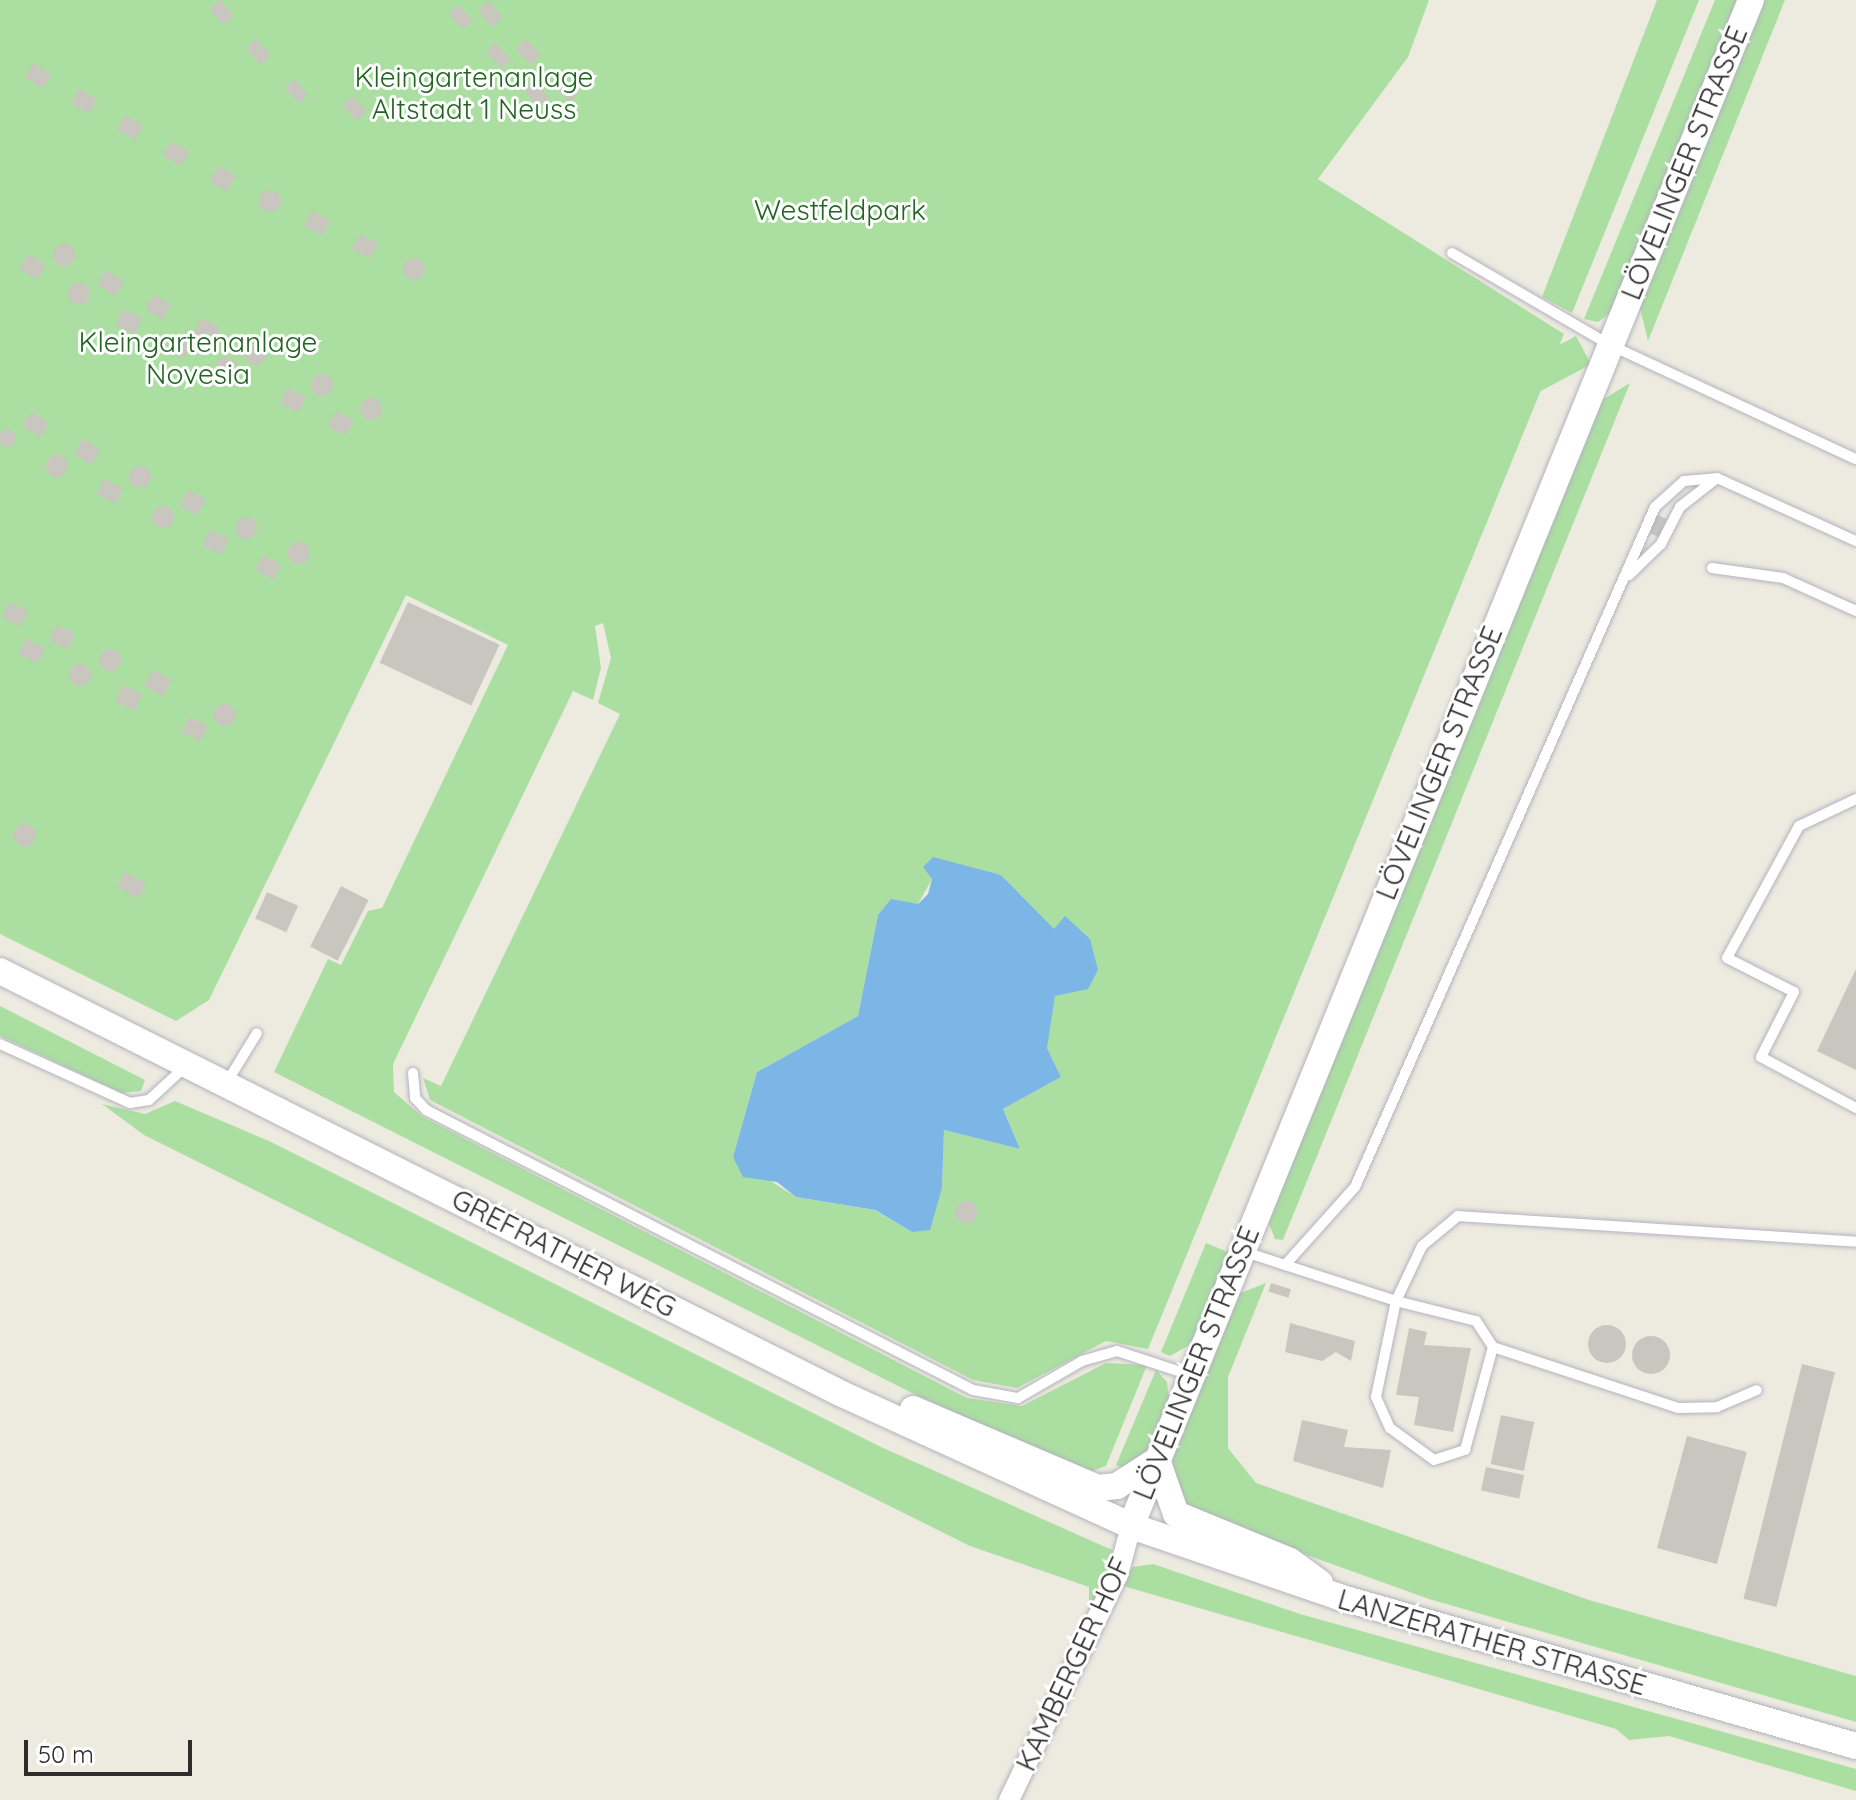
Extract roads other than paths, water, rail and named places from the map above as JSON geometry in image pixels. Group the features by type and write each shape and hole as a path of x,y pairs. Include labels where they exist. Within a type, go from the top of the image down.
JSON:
{"main road":[{"name":"LÖVELINGER STRASSE","path":"1131,1526 1240,1250 1751,0"},
{"name":"GREFRATHER WEG","path":"0,971 842,1394 1131,1526"},
{"path":"842,1394 873,1390 1098,1488 1117,1486 1157,1460 1176,1514 1290,1561 1339,1597"},
{"name":"LANZERATHER STRASSE","path":"1131,1526 1339,1597 1856,1746"}],"street":[{"name":"KAMBERGER HOF","path":"1009,1800 1118,1575 1131,1526"}],"lane":[{"path":"1452,253 1610,345 1856,459"},
{"path":"1285,1265 1355,1187 1629,575 1655,507 1669,491 1717,478 1856,541"},
{"path":"1629,575 1661,544 1680,507 1717,478"},
{"path":"1712,568 1783,578 1856,611"},
{"path":"1856,799 1799,826 1727,958 1794,992 1761,1057 1856,1108"},
{"path":"227,1084 257,1033"},
{"path":"0,1044 130,1103 149,1100 187,1064"},
{"path":"413,1073 415,1098 426,1110 973,1390 1018,1398 1082,1361 1117,1351 1190,1375"},
{"path":"1493,1347 1465,1450 1434,1460 1380,1414 1376,1397 1396,1301 1422,1246 1458,1216 1856,1242"},
{"path":"1240,1250 1396,1301 1476,1321 1493,1347 1678,1408 1717,1407 1757,1390"}],"water":[{"path":"933,857 1001,875 1054,929 1065,916 1090,939 1098,970 1088,989 1055,996 1047,1048 1061,1077 1003,1109 1020,1149 944,1130 942,1188 930,1230 912,1232 875,1210 796,1197 777,1182 743,1177 733,1157 757,1072 858,1016 878,915 891,899 918,904 928,894 932,879 923,867"}],"park label":[{"name":"Kleingartenanlage Altstadt 1 Neuss","path":"474,93"},
{"name":"Westfeldpark","path":"840,210"},
{"name":"Kleingartenanlage Novesia","path":"198,358"}]}
